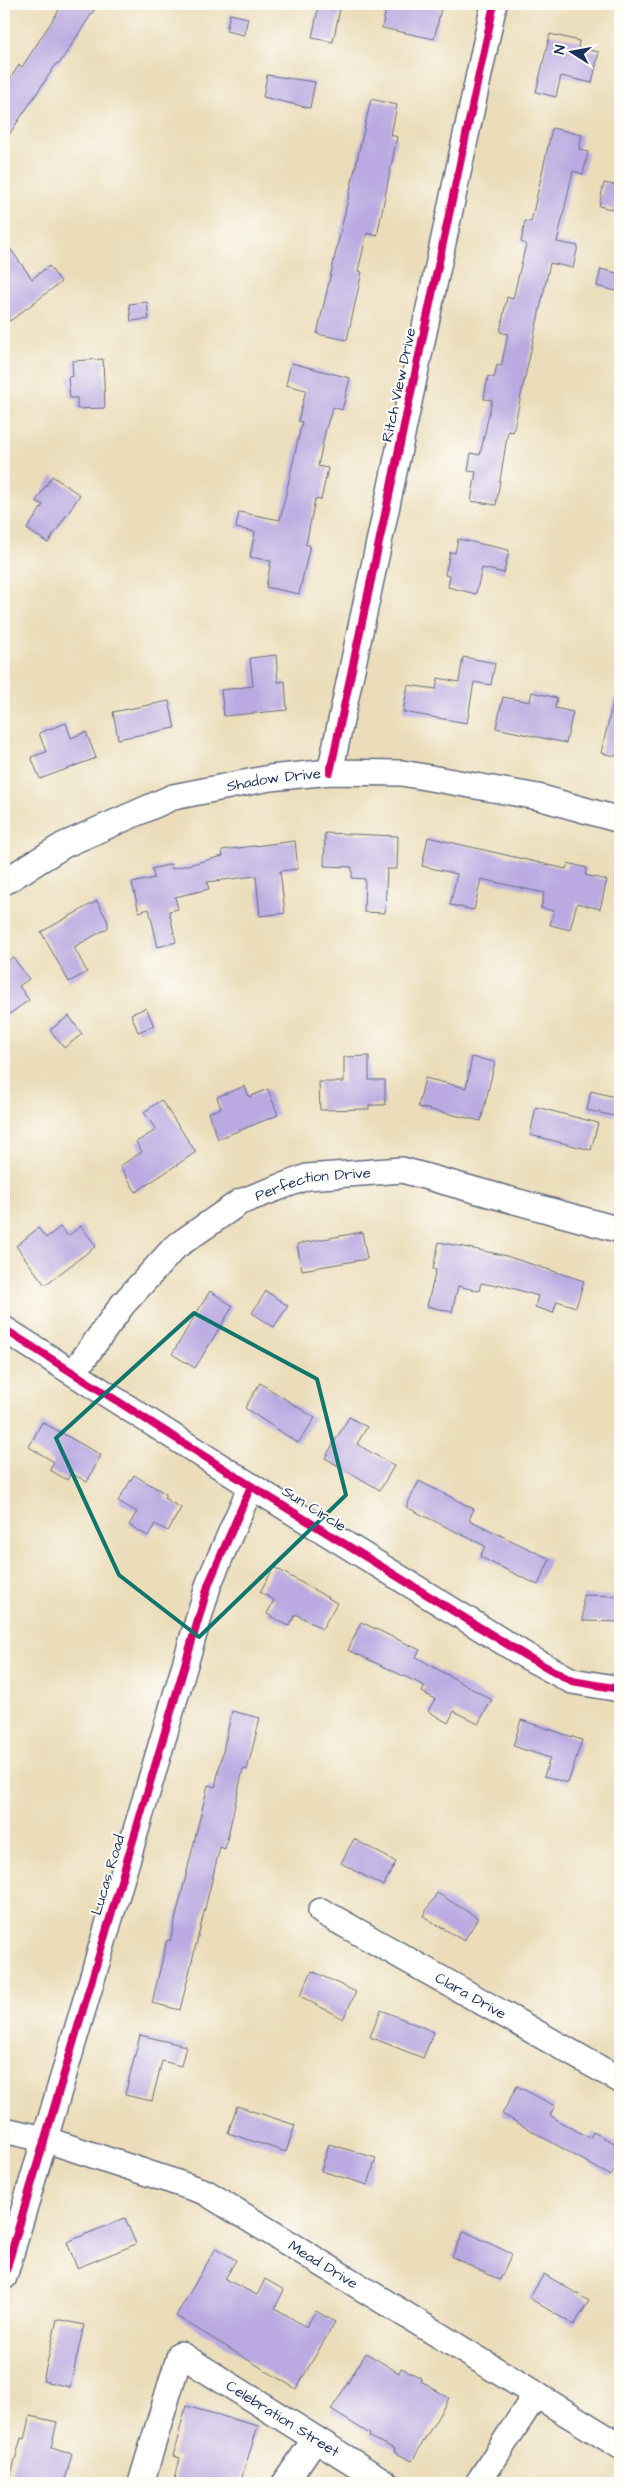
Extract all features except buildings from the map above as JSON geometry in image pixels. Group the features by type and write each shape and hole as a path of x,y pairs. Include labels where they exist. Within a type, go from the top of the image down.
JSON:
{"street":[{"name":"Ritch View Drive","path":"330,772 494,4"},
{"name":"Shadow Drive","path":"4,882 64,845 173,797 270,778 330,772 402,773 538,797 620,820"},
{"name":"Perfection Drive","path":"74,1372 123,1304 175,1247 240,1202 306,1177 402,1170 620,1230"},
{"name":"Sun Circle","path":"4,1329 251,1486 526,1656 572,1681 620,1689"},
{"name":"Lucas Road","path":"4,2277 210,1583 251,1486"},
{"name":"Clara Drive","path":"321,1911 620,2080"},
{"name":"Mead Drive","path":"4,2130 44,2139 205,2192 620,2446"},
{"name":"Celebration Street","path":"141,2483 180,2354 386,2483"},
{"path":"478,2483 536,2394"},
{"path":"285,2483 315,2439"}],"highlighted area":[{"path":"194,1313 317,1379 346,1495 199,1637 119,1575 56,1438"}],"cycle path":[{"path":"330,772 494,4"},
{"path":"4,1329 251,1486 526,1656 572,1681 620,1689"},
{"path":"4,2277 209,1583 251,1486"}]}
